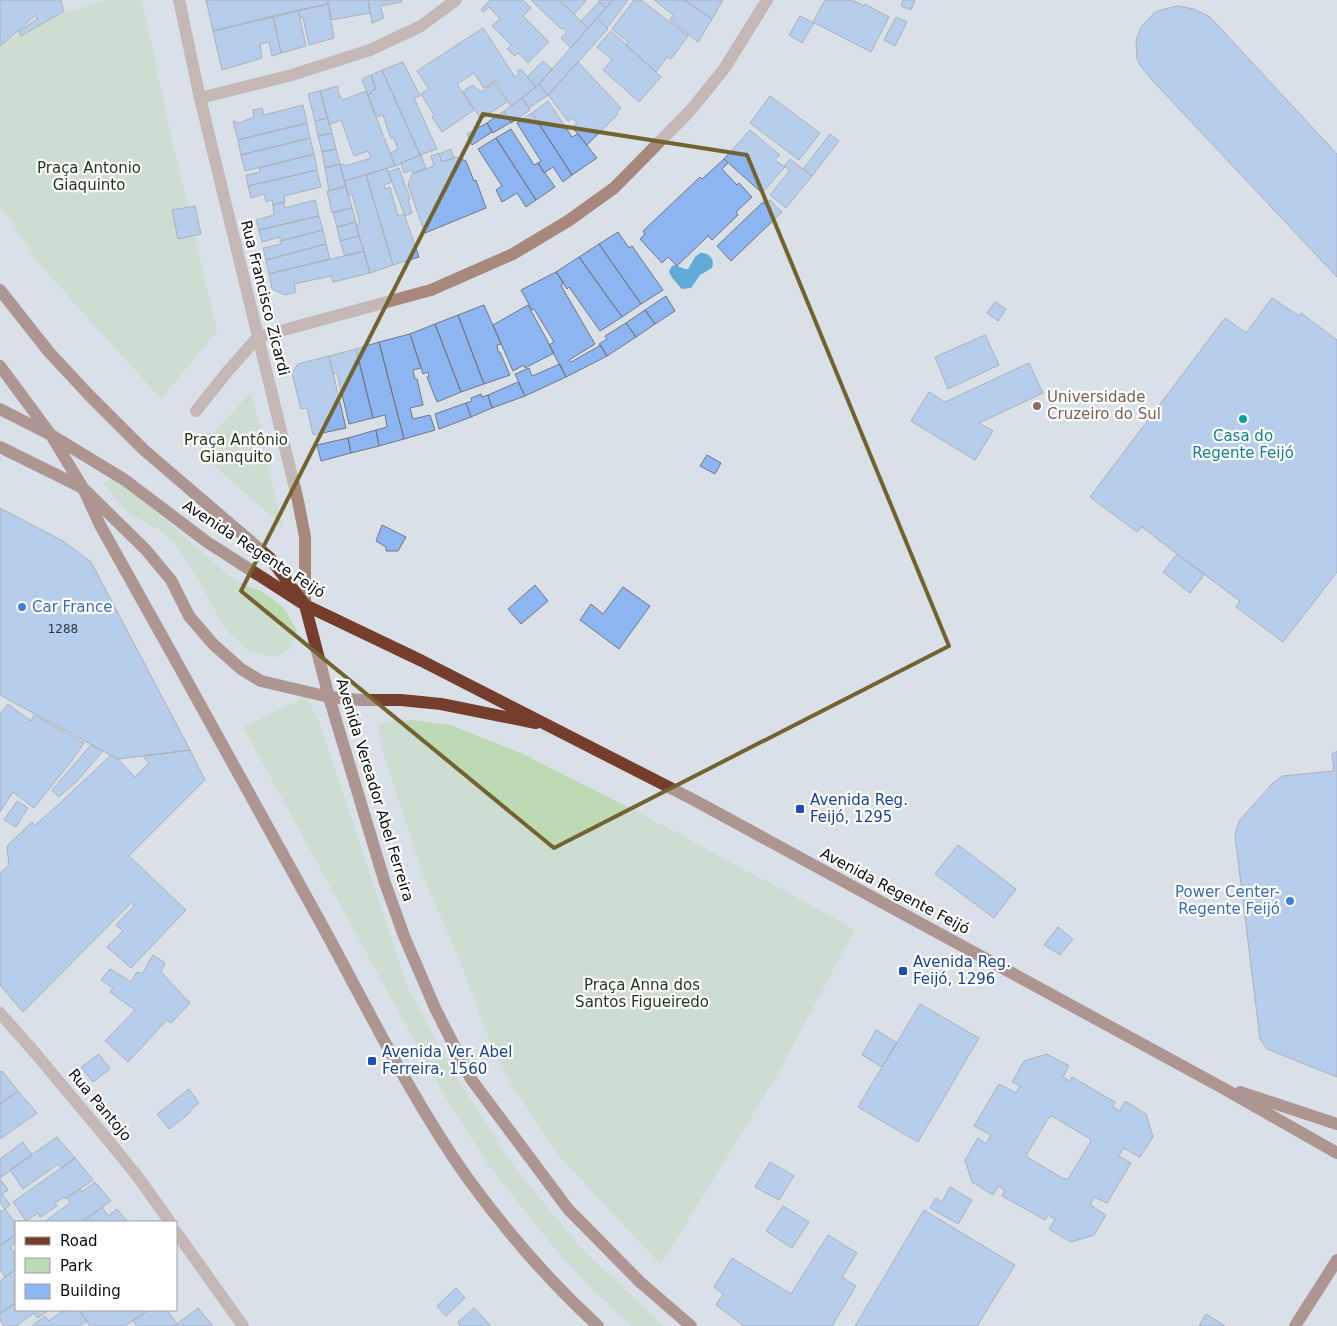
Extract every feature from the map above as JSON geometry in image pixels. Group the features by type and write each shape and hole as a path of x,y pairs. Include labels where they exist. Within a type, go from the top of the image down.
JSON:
{"main road":[{"name":"Avenida Vereador Abel Ferreira","path":"0,290 49,352 88,394 144,450 270,558 304,604 367,826 404,936 435,1008 471,1079 568,1209 640,1282 691,1326"},
{"path":"0,366 51,435 83,488 100,525 420,1104 466,1176 505,1225 568,1299 598,1326"},
{"name":"Avenida Regente Feijó","path":"0,409 51,435 125,480 207,542 304,604 422,661 694,800 1221,1086 1337,1153"},
{"name":"Avenida Regente Feijó","path":"0,447 83,488 146,550 171,580 189,616 213,644 229,659 261,681 329,696 361,700 401,700 441,704 553,727"},
{"name":"Avenida Regente Feijó","path":"1221,1086 1337,1124"},
{"path":"1295,1326 1337,1260"}],"street":[{"name":"Rua Francisco Zicardi","path":"179,0 200,98 298,501 305,537 304,604"},
{"path":"200,98 292,75 370,50 421,26 438,6 456,0"},
{"path":"196,411 258,337 431,290 513,254 568,220 614,188 690,111 724,69 768,0"},
{"name":"Rua Pantojo","path":"0,1013 108,1140 138,1177 169,1221"},
{"path":"178,1235 243,1326"}],"highlighted area":[{"path":"483,114 747,155 949,646 554,848 241,591"}],"green space":[{"name":"Praça Antonio Giaquinto","path":"107,0 142,0 169,126 217,331 161,399 41,266 0,204 0,44 54,16"},
{"name":"Praça Antônio Gianquito","path":"250,393 254,402 282,526 206,458 205,455 207,440"},
{"path":"112,478 138,496 235,581 263,592 283,607 297,630 291,648 274,658 246,649 225,629 199,581 174,542 162,532 127,512 103,483"},
{"path":"307,696 320,725 407,986 455,1075 509,1160 579,1246 664,1326 632,1326 592,1289 560,1255 489,1166 443,1093 243,727"},
{"name":"Praça Anna dos Santos Figueiredo","path":"413,720 450,725 519,752 636,811 855,929 780,1070 661,1265 558,1155 511,1083 489,1040 462,966 422,873 383,752 378,726 387,721"}],"water":[{"path":"700,253 711,257 713,262 712,268 700,275 691,288 682,289 672,278 669,271 675,265 688,269 695,257"}],"building":[{"path":"0,0 61,0 64,11 21,36 19,31 36,20 36,15 0,46"},
{"path":"206,0 327,0 328,4 213,31"},
{"path":"368,0 370,13 331,20 328,1"},
{"path":"368,0 401,0 402,2 380,6 384,18 372,23"},
{"path":"490,0 523,0 531,8 523,16 549,42 528,63 518,53 515,56 507,49 511,45 492,26 500,19 489,7 483,12 481,10"},
{"path":"531,0 559,0 588,28 571,48 561,38 567,32 563,28 561,29"},
{"path":"559,0 585,0 586,1 574,14"},
{"path":"598,0 613,0 606,8"},
{"path":"613,0 628,0 607,28 597,18"},
{"path":"634,0 641,0 688,36 671,59 667,57 656,72 626,45 628,42 612,29"},
{"path":"654,0 684,0 712,19 698,42 670,20 673,15"},
{"path":"684,0 723,0 712,19"},
{"path":"825,0 852,0 864,6 865,4 889,17 871,52 813,22"},
{"path":"903,0 915,0 911,10 901,6"},
{"path":"599,2 606,8 588,28 581,21"},
{"path":"328,4 334,38 309,45 303,17 300,18 298,10"},
{"path":"1177,6 1194,9 1210,17 1337,154 1337,277 1140,65 1137,58 1136,41 1141,27 1154,13"},
{"path":"298,10 306,46 281,53 273,16"},
{"path":"273,16 281,53 272,56 269,42 260,44 262,58 222,70 213,31"},
{"path":"800,16 814,23 802,43 789,35"},
{"path":"896,17 907,22 895,46 884,40"},
{"path":"597,18 608,29 548,95 539,84"},
{"path":"483,28 515,77 519,74 517,71 521,69 536,87 511,106 495,81 484,88 474,73 457,84 474,110 442,132 421,94 429,89 417,71"},
{"path":"611,31 661,77 639,102 603,70 612,60 597,47"},
{"path":"543,61 552,69 536,87 527,77"},
{"path":"403,62 420,96 414,98 437,149 420,155 382,70"},
{"path":"578,62 621,108 617,112 618,114 587,145 572,127 577,123 573,118 568,121 548,95"},
{"path":"382,70 420,155 395,166 390,153 398,149 393,137 391,139 383,115 376,117 368,95 376,89 371,75"},
{"path":"371,75 376,89 368,95 362,79"},
{"path":"494,83 507,102 481,119 463,91 473,85 481,92"},
{"path":"539,84 548,95 529,108 522,98"},
{"path":"338,86 338,93 343,100 366,91 395,166 344,181 340,165 344,164 345,166 371,158 368,151 354,156 341,120 329,125 320,91"},
{"path":"320,91 328,118 315,121 308,94"},
{"path":"770,96 820,133 799,160 750,123"},
{"path":"522,98 530,110 511,123 504,111"},
{"path":"548,101 572,137 578,134 597,158 572,175 532,113"},
{"path":"303,105 307,123 238,140 233,121 239,123 254,117 253,110 262,108 264,115"},
{"path":"504,111 511,122 493,133 487,123"},
{"path":"532,113 572,175 563,182 553,167 544,173 538,163 541,161 517,123"},
{"path":"328,118 332,133 318,136 315,121"},
{"path":"307,123 310,138 241,155 238,140"},
{"path":"487,123 492,132 472,145 467,134"},
{"path":"511,129 534,165 538,163 555,187 536,200 496,138"},
{"path":"750,130 780,155 775,160 785,167 762,193 724,159"},
{"path":"332,133 336,149 322,152 318,136"},
{"path":"830,134 839,141 812,176 803,169"},
{"path":"310,138 314,154 245,171 241,155"},
{"path":"496,138 536,200 526,207 517,193 502,202 496,190 502,186 478,149"},
{"path":"336,149 340,164 325,168 322,152"},
{"path":"451,149 454,158 442,162 439,154"},
{"path":"439,153 442,162 456,157 466,161 474,181 476,180 486,208 425,233 408,185 412,174 434,166 431,156"},
{"path":"314,154 317,170 248,186 246,175 260,172 259,168"},
{"path":"421,155 426,168 413,173 412,170 404,173 401,163"},
{"path":"724,159 728,163 722,169 752,197 736,212 738,215 712,240 708,236 677,266 668,257 662,263 640,239 645,234 643,231 700,177 702,179"},
{"path":"790,159 812,176 786,208 770,195 790,170 784,166"},
{"path":"340,164 346,186 329,191 325,168"},
{"path":"387,168 392,182 384,185 385,189 390,187 398,216 404,214 419,257 393,265 366,175"},
{"path":"399,168 410,199 408,200 412,213 405,216 388,172"},
{"path":"317,170 321,187 284,196 285,202 273,205 272,200 266,202 264,194 251,198 248,186"},
{"path":"366,175 393,265 370,273 356,225 360,223 352,194 348,196 344,181"},
{"path":"346,186 352,208 332,213 327,191"},
{"path":"315,200 319,216 259,230 256,220 274,215 273,205 283,202 285,208"},
{"path":"770,200 782,212 731,261 717,246 763,202 765,204"},
{"path":"195,206 201,234 178,239 172,210"},
{"path":"352,208 356,222 337,227 333,212"},
{"path":"319,216 323,230 280,241 280,237 262,242 259,230"},
{"path":"356,222 359,236 340,241 337,227"},
{"path":"323,230 326,244 266,260 263,248 281,244 280,241"},
{"path":"618,232 629,248 632,246 663,290 641,304 599,244"},
{"path":"359,236 364,251 345,256 340,241"},
{"path":"326,244 330,259 269,274 266,260"},
{"path":"599,244 641,304 622,317 579,257"},
{"path":"364,251 370,273 333,282 331,276 294,284 296,292 285,295 272,289 269,274"},
{"path":"579,257 622,317 600,331 556,272"},
{"path":"556,272 564,283 561,285 563,289 595,344 569,360 571,362 601,345 607,356 566,377 549,345 554,342 521,290"},
{"path":"666,296 675,311 655,324 645,310"},
{"name":"Casa do Regente Feijó","path":"1272,298 1299,316 1301,313 1337,340 1337,572 1283,642 1236,607 1240,601 1142,527 1137,532 1090,497 1225,318 1246,333"},
{"path":"995,302 1006,309 998,321 987,313"},
{"path":"484,305 501,344 497,345 498,352 500,352 510,375 484,384 458,315"},
{"path":"528,305 554,353 525,368 524,365 513,371 493,325"},
{"path":"645,310 655,324 636,337 626,323"},
{"path":"458,315 484,384 461,392 435,324"},
{"path":"626,323 636,337 607,356 599,344 607,339 605,336"},
{"path":"435,324 461,392 437,402 427,377 429,377 428,372 423,374 410,334"},
{"path":"410,334 421,368 413,370 423,405 410,408 413,419 430,415 435,430 404,439 379,342"},
{"path":"985,335 999,365 948,389 935,357"},
{"path":"379,342 404,439 379,446 376,430 387,427 385,415 373,418 356,349"},
{"path":"356,349 373,418 349,424 337,373 333,374 329,356"},
{"path":"329,356 346,428 313,435 307,408 301,409 292,373 298,364"},
{"path":"1029,363 1043,393 979,423 993,431 975,460 911,421 929,392 945,402"},
{"path":"560,364 566,377 525,396 515,374 529,368 532,376"},
{"path":"518,382 525,396 492,408 488,395"},
{"path":"481,394 482,397 488,395 492,408 471,417 466,403 472,401 471,398"},
{"path":"466,403 471,417 439,429 435,414"},
{"path":"376,430 379,446 351,453 348,438"},
{"path":"348,438 351,453 321,461 317,445"},
{"path":"707,455 721,463 715,474 700,466"},
{"path":"0,508 63,541 91,562 190,750 118,759 0,695"},
{"path":"382,525 406,537 398,551 386,551 386,547 376,541"},
{"path":"1177,554 1205,574 1190,593 1163,572"},
{"path":"535,585 548,601 521,624 508,609"},
{"path":"623,587 650,606 619,649 580,620 591,604 603,614"},
{"path":"8,704 31,721 34,715 84,743 34,808 13,792 0,812 0,714"},
{"path":"91,745 103,751 78,780 59,797 52,790"},
{"path":"190,750 205,780 129,856 186,910 131,968 107,947 123,931 116,925 134,906 131,903 23,1012 0,985 0,873 9,865 7,846 32,822 35,825 58,805 111,755 118,759 135,777 149,763 143,756"},
{"name":"Power Center- Regente Feijó","path":"1337,751 1337,1077 1267,1049 1260,1039 1235,835 1239,821 1272,784 1282,776 1334,771 1332,754"},
{"path":"17,801 28,808 16,827 4,820"},
{"path":"958,845 1016,889 994,918 935,874"},
{"path":"1058,927 1073,939 1060,955 1044,945"},
{"path":"153,955 165,963 161,972 190,1003 171,1023 167,1020 128,1062 105,1041 135,1010 110,992 113,988 101,980 110,969 131,982 137,972 142,974"},
{"path":"920,1004 979,1038 918,1142 858,1107"},
{"path":"876,1030 897,1043 882,1067 862,1055"},
{"path":"99,1054 110,1069 93,1082 81,1067"},
{"path":"1047,1054 1069,1066 1063,1077 1070,1081 1072,1077 1115,1102 1113,1107 1120,1111 1125,1101 1146,1114 1153,1137 1140,1157 1123,1148 1119,1156 1131,1163 1107,1203 1094,1197 1090,1205 1106,1215 1094,1235 1071,1242 1049,1229 1055,1219 1048,1215 1045,1220 1002,1196 1005,1190 998,1186 993,1195 972,1182 965,1160 978,1138 986,1144 991,1135 974,1126 999,1084 1016,1093 1020,1086 1012,1082 1024,1061","holes":["1052,1116 1091,1141 1068,1179 1064,1179 1027,1157 1049,1117"]},
{"path":"2,1071 18,1091 0,1104 0,1072"},
{"path":"189,1089 199,1103 190,1110 191,1112 169,1129 157,1114"},
{"path":"18,1091 37,1113 0,1139 0,1104"},
{"path":"57,1137 75,1158 62,1168 58,1164 23,1189 10,1170"},
{"path":"23,1142 32,1155 0,1178 0,1159"},
{"path":"75,1158 93,1180 65,1199 64,1197 55,1203 57,1206 40,1217 38,1213 26,1221 13,1202"},
{"path":"770,1162 794,1176 779,1200 755,1187"},
{"path":"0,1179 8,1190 2,1194 10,1205 5,1209 0,1202"},
{"path":"95,1182 111,1201 82,1221 45,1221 70,1203 67,1198 80,1189 82,1192"},
{"path":"950,1187 972,1200 958,1224 930,1208 936,1198 942,1202"},
{"path":"783,1206 809,1222 792,1248 766,1231"},
{"path":"102,1207 108,1216 117,1209 127,1221 82,1221"},
{"path":"5,1209 15,1223 15,1235 0,1246 0,1212"},
{"path":"924,1210 1015,1265 977,1326 855,1326"},
{"path":"15,1235 15,1243 10,1247 15,1254 15,1270 5,1277 0,1269 0,1246"},
{"path":"828,1235 857,1253 842,1277 856,1286 832,1326 744,1326 716,1305 723,1294 714,1287 732,1258 791,1294"},
{"path":"15,1270 15,1303 0,1314 0,1281"},
{"path":"456,1288 465,1298 446,1316 437,1306"},
{"path":"15,1303 15,1311 48,1311 37,1318 34,1313 16,1326 4,1326 0,1320 0,1314"},
{"path":"198,1308 213,1326 173,1326 177,1324"},
{"path":"474,1308 491,1326 460,1326 458,1322"},
{"path":"80,1311 87,1321 80,1326 32,1326 45,1316 49,1321 61,1312"},
{"path":"80,1311 147,1311 125,1326 90,1326"},
{"path":"147,1311 168,1311 177,1324 173,1326 137,1326 133,1321"},
{"path":"1206,1314 1225,1326 1199,1326"}],"place":[{"name":"Universidade Cruzeiro do Sul","path":"1037,406"},
{"name":"Casa do Regente Feijó","path":"1243,419"},
{"name":"Car France","path":"22,607"},
{"name":"Avenida Reg. Feijó, 1295","path":"800,809"},
{"name":"Power Center- Regente Feijó","path":"1290,901"},
{"name":"Avenida Reg. Feijó, 1296","path":"903,971"},
{"name":"Avenida Ver. Abel Ferreira, 1560","path":"372,1061"}]}
